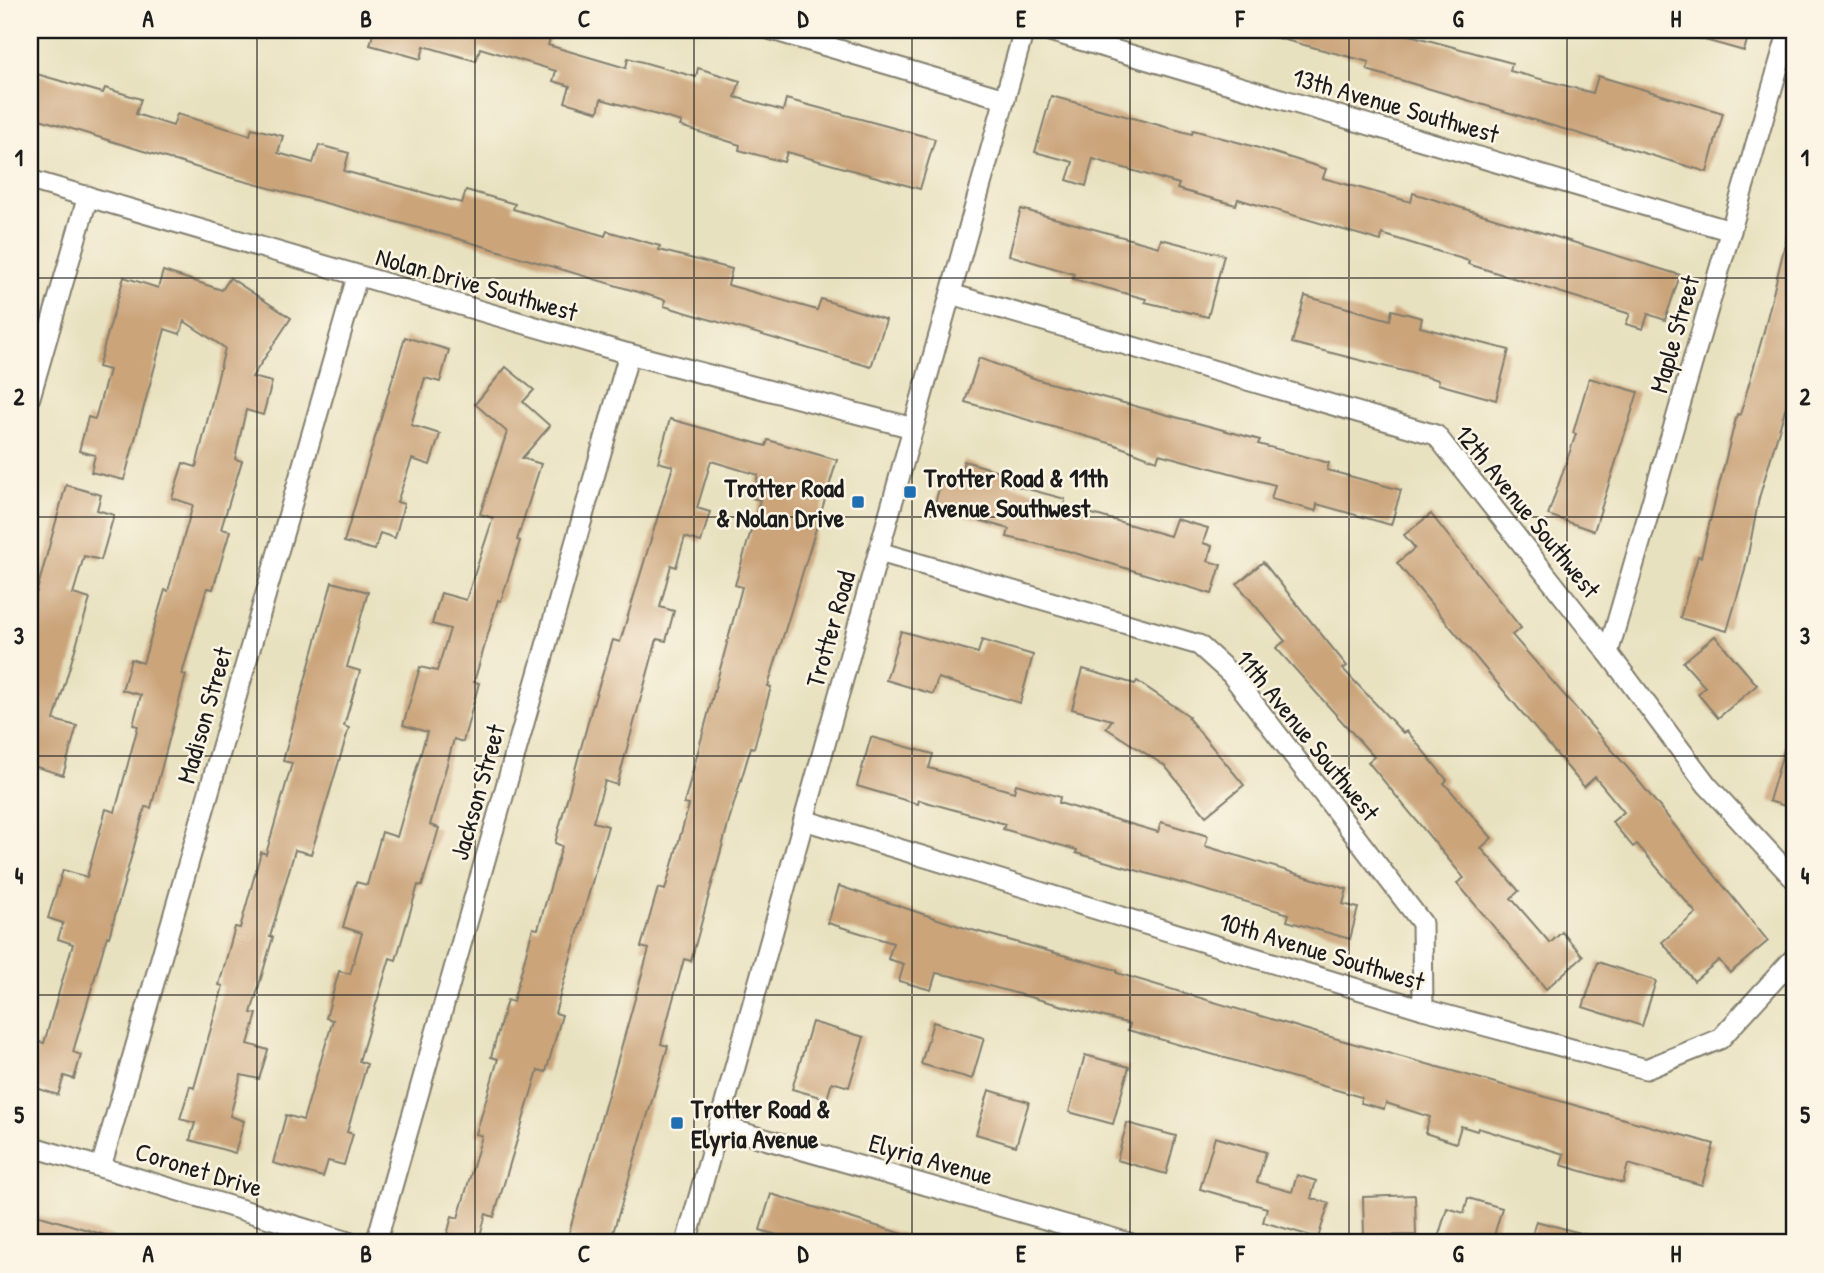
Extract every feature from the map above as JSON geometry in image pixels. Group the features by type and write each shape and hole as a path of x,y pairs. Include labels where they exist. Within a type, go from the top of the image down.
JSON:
{"street":[{"path":"772,30 1005,99"},
{"name":"Trotter Road","path":"686,1243 1024,30"},
{"name":"13th Avenue Southwest","path":"1046,30 1731,231"},
{"name":"Maple Street","path":"1608,653 1789,30"},
{"name":"Nolan Drive Southwest","path":"30,180 356,277 629,354 913,428"},
{"path":"30,397 88,196"},
{"name":"Madison Street","path":"101,1167 356,277"},
{"name":"12th Avenue Southwest","path":"951,294 1436,435 1608,653 1707,785 1794,879"},
{"name":"Jackson Street","path":"376,1243 629,354"},
{"name":"11th Avenue Southwest","path":"879,552 1199,645 1231,674 1422,923 1423,1009"},
{"name":"10th Avenue Southwest","path":"804,820 1423,1009 1646,1069 1720,1039 1794,958"},
{"name":"Elyria Avenue","path":"719,1126 1129,1243"},
{"name":"Coronet Drive","path":"30,1146 352,1243"}],"building":[{"path":"374,30 553,30 548,45 626,68 628,58 696,77 698,68 740,81 735,97 783,111 786,99 935,139 920,189 787,152 784,162 739,150 740,145 680,126 682,122 601,99 598,112 565,102 570,86 553,81 556,71 480,48 476,61 424,46 421,59 370,45"},
{"path":"1271,30 1391,30 1512,63 1510,71 1593,93 1598,76 1723,113 1707,172 1367,70 1369,62 1270,36"},
{"path":"1688,30 1750,30 1744,51 1687,35"},
{"path":"33,73 103,93 105,88 141,99 136,114 173,126 177,114 250,135 252,128 283,136 278,153 313,163 319,145 349,153 344,171 462,203 466,190 515,204 513,209 605,236 607,231 660,246 659,250 732,269 728,285 817,310 821,299 886,320 871,367 664,306 665,300 452,237 221,175 30,116 30,84"},
{"path":"1051,96 1192,134 1193,130 1252,146 1326,169 1323,178 1411,202 1413,193 1680,275 1665,320 1648,314 1643,329 1626,324 1630,314 1468,264 1469,261 1382,234 1381,241 1238,199 1236,205 1177,189 1179,184 1093,159 1086,186 1067,180 1073,162 1035,152"},
{"path":"1021,209 1159,247 1161,239 1224,255 1208,317 1145,302 1146,299 1073,279 1074,274 1009,255"},
{"path":"1788,232 1794,232 1794,379 1759,498 1745,570 1727,631 1680,618 1698,556 1701,557 1737,414 1740,415 1763,335"},
{"path":"163,271 222,290 230,278 291,318 252,377 272,382 263,415 246,410 235,459 242,461 221,529 230,531 213,589 207,588 182,674 186,675 151,808 145,807 109,937 107,936 73,1052 81,1055 74,1079 64,1076 58,1095 30,1086 30,1072 39,1042 44,1043 73,944 58,939 63,923 48,918 63,870 87,877 106,809 115,812 138,726 133,725 141,695 122,690 131,659 143,663 165,590 168,591 193,505 172,498 183,463 196,467 225,348 184,321 180,334 165,329 124,480 91,472 95,455 79,451 88,417 95,419 109,370 98,367 124,277 158,288"},
{"path":"1305,296 1390,320 1392,310 1422,318 1420,327 1509,350 1496,400 1438,384 1439,380 1292,343"},
{"path":"405,337 449,350 440,382 425,378 411,425 440,434 430,465 412,459 397,502 404,504 395,538 380,533 375,550 344,542"},
{"path":"979,358 1039,380 1260,440 1258,444 1329,463 1327,470 1401,490 1391,525 1317,504 1316,511 1271,499 1275,485 1159,454 1157,461 1113,444 965,402"},
{"path":"506,367 534,390 523,402 550,426 522,458 541,464 517,540 520,541 501,601 498,600 474,682 479,683 463,742 454,739 430,825 439,828 422,886 418,885 396,960 390,958 359,1061 367,1064 347,1132 353,1134 344,1165 328,1161 323,1177 273,1163 286,1115 303,1120 333,1020 326,1018 339,971 350,974 362,933 343,927 356,882 367,885 382,832 397,837 427,732 403,725 420,667 437,671 450,629 432,624 441,593 466,600 493,518 480,514 507,432 475,404"},
{"path":"1589,378 1638,392 1594,531 1548,515 1576,434 1573,433"},
{"path":"670,419 766,446 768,440 837,460 768,686 771,687 754,748 751,747 730,817 691,961 684,959 661,1044 668,1046 610,1243 591,1243 568,1236 649,949 641,947 658,888 665,890 689,805 684,804 742,587 735,585 760,500 752,498 758,475 711,461 697,508 710,512 701,542 685,537 676,567 671,565 660,607 674,611 666,641 657,639 617,785 605,781 593,822 608,826 555,1013 562,1015 546,1072 538,1070 494,1217 486,1214 478,1243 445,1243 452,1216 458,1218 482,1136 476,1134 498,1059 491,1057 507,1000 513,1002 533,928 538,929 562,846 555,843 591,711 613,640 620,642 673,466 658,462"},
{"path":"964,461 1012,475 1009,484 1065,499 1064,506 1170,536 1176,519 1208,528 1203,543 1212,546 1208,561 1221,565 1212,594 1068,551 1007,537 1009,529 934,507 943,474 959,478"},
{"path":"66,485 101,495 97,510 114,515 101,560 84,556 73,594 90,599 54,720 77,726 63,775 30,765 30,616"},
{"path":"1431,514 1521,628 1512,635 1633,774 1768,941 1730,973 1719,960 1694,981 1662,942 1696,913 1637,844 1633,847 1612,822 1624,812 1595,777 1584,787 1397,563 1415,548 1404,535"},
{"path":"1263,562 1347,666 1343,669 1403,733 1407,731 1447,780 1444,783 1492,838 1481,848 1519,891 1511,898 1550,943 1562,932 1583,956 1546,989 1457,883 1464,878 1368,762 1374,757 1276,648 1285,641 1237,584"},
{"path":"332,582 368,592 347,667 360,671 344,726 349,728 311,854 295,850 270,937 273,937 251,1013 257,1014 248,1044 268,1050 259,1079 241,1075 230,1116 244,1121 235,1153 190,1140 195,1123 180,1119 190,1086 194,1088 223,986 219,985 235,927 240,928 261,852 266,854 292,763 283,761"},
{"path":"901,631 978,653 982,640 1033,655 1020,703 938,678 933,694 886,680"},
{"path":"1715,636 1757,685 1718,718 1698,694 1705,687 1683,662"},
{"path":"1083,669 1135,684 1137,681 1189,716 1244,785 1206,816 1165,766 1106,728 1112,720 1072,709"},
{"path":"1789,733 1794,734 1794,809 1769,801"},
{"path":"871,737 933,754 929,768 1014,792 1016,784 1060,797 1059,803 1158,832 1161,822 1208,836 1205,846 1347,889 1343,904 1358,908 1350,939 1287,921 1289,914 1076,853 1077,850 1003,829 1005,824 919,800 918,804 857,786"},
{"path":"839,886 965,928 1117,970 1117,973 1341,1040 1714,1144 1702,1185 1628,1164 1623,1183 1561,1165 1564,1154 1478,1128 1477,1131 1461,1126 1456,1143 1425,1133 1430,1117 1386,1103 1384,1109 1361,1103 1361,1097 1128,1030 1130,1024 936,973 931,990 899,981 904,964 888,959 893,943 828,923"},
{"path":"1598,962 1656,981 1642,1026 1583,1007"},
{"path":"812,1022 864,1037 849,1087 832,1082 827,1099 792,1089"},
{"path":"933,1022 984,1038 972,1079 921,1064"},
{"path":"1085,1055 1129,1067 1113,1124 1069,1112"},
{"path":"989,1090 1029,1102 1016,1146 976,1134"},
{"path":"1127,1123 1176,1136 1166,1174 1117,1160"},
{"path":"1215,1137 1266,1152 1257,1182 1292,1192 1297,1175 1316,1181 1311,1198 1329,1203 1318,1238 1263,1222 1267,1208 1200,1189"},
{"path":"771,1194 916,1238 915,1243 804,1243 760,1230"},
{"path":"1415,1195 1416,1235 1364,1236 1363,1197"},
{"path":"1468,1198 1502,1208 1492,1243 1457,1243 1438,1238 1447,1208 1464,1213"},
{"path":"30,1213 115,1238 114,1243 30,1243"},
{"path":"1536,1221 1595,1237 1595,1243 1530,1243"}],"place":[{"name":"Trotter Road & 11th Avenue Southwest","path":"910,492"},
{"name":"Trotter Road & Nolan Drive","path":"858,502"},
{"name":"Trotter Road & Elyria Avenue","path":"677,1123"}]}
